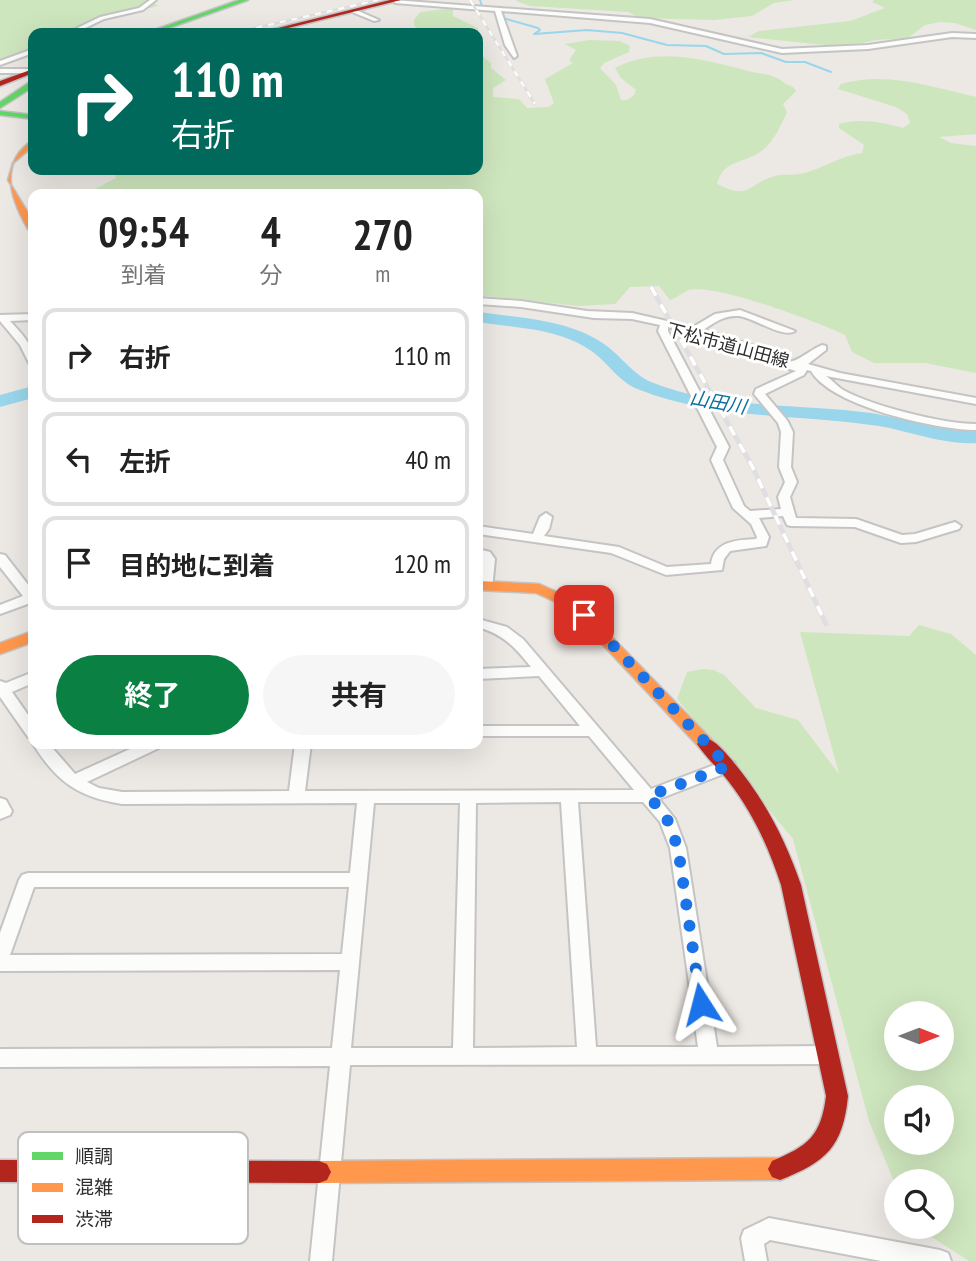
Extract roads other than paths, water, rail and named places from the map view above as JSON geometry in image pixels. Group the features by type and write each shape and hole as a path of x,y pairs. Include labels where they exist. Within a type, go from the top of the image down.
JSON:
{"main road":[{"path":"164,28 245,0"},
{"path":"173,28 254,0"},
{"path":"281,28 397,0"},
{"path":"0,84 28,77"},
{"path":"0,99 28,79"},
{"path":"0,106 28,81"},
{"path":"0,113 28,116"},
{"path":"28,147 10,159 3,173 4,180 28,219"},
{"path":"248,1172 780,1169 806,1160 825,1142 836,1123 836,1096 828,1055 781,852 757,803 728,766 572,604 539,589 483,586"},
{"path":"0,649 28,638"},
{"path":"0,1171 18,1171"}],"street":[{"path":"85,28 97,20 143,9 153,0"},
{"path":"397,0 650,21 782,51 868,47 880,42 914,40 945,34 976,36"},
{"path":"498,9 504,26 505,41 514,56"},
{"path":"354,10 376,20"},
{"path":"0,63 28,53"},
{"path":"0,71 28,75"},
{"name":"下松市道山田線","path":"483,301 521,304 663,327 773,359 884,385 976,401"},
{"path":"693,332 718,316 740,313 790,331"},
{"path":"586,314 644,318 766,353 773,359 803,370 760,390 759,394 775,411 787,432 783,455 791,482 784,497 791,522 856,523 901,539 916,538 955,526"},
{"path":"2,318 28,317"},
{"path":"2,318 28,349"},
{"path":"483,531 614,550 666,571 718,567 716,558 728,545 761,543 763,537 756,522 739,508 717,460 723,447 663,327"},
{"path":"799,365 822,348"},
{"path":"812,368 837,391 860,402 954,427 976,427"},
{"path":"747,515 787,512"},
{"path":"535,540 547,517"},
{"path":"483,554 488,559 483,582"},
{"path":"0,558 28,592"},
{"path":"0,610 28,599"},
{"path":"483,624 502,630 510,636 543,671 667,819 678,848 709,1056"},
{"path":"483,674 543,671"},
{"path":"28,679 1,689 28,726"},
{"path":"483,732 594,731"},
{"path":"44,749 62,774 83,790 101,796 122,798 649,796 728,766"},
{"path":"73,782 143,749"},
{"path":"296,797 302,749"},
{"path":"464,1056 468,797"},
{"path":"569,797 586,1055"},
{"path":"321,1261 366,798"},
{"path":"0,804 4,811 0,813"},
{"path":"349,962 0,960 27,880 357,880"},
{"path":"0,1058 828,1055"},
{"path":"756,1261 752,1238 769,1229 940,1261"}],"waterway":[{"path":"480,0 482,6 490,8"},
{"path":"503,18 538,28 540,30 534,34 587,30 622,33 667,45 706,46 724,54 761,53 786,62 805,62 831,72"},
{"name":"山田川","path":"483,318 569,333 596,346 638,382 676,396 741,408 871,419 948,436 976,437"},
{"name":"山田川","path":"0,401 28,393"}],"railway":[{"path":"255,28 378,0"},
{"path":"470,0 535,104"},
{"path":"651,287 752,466 826,624"}]}
